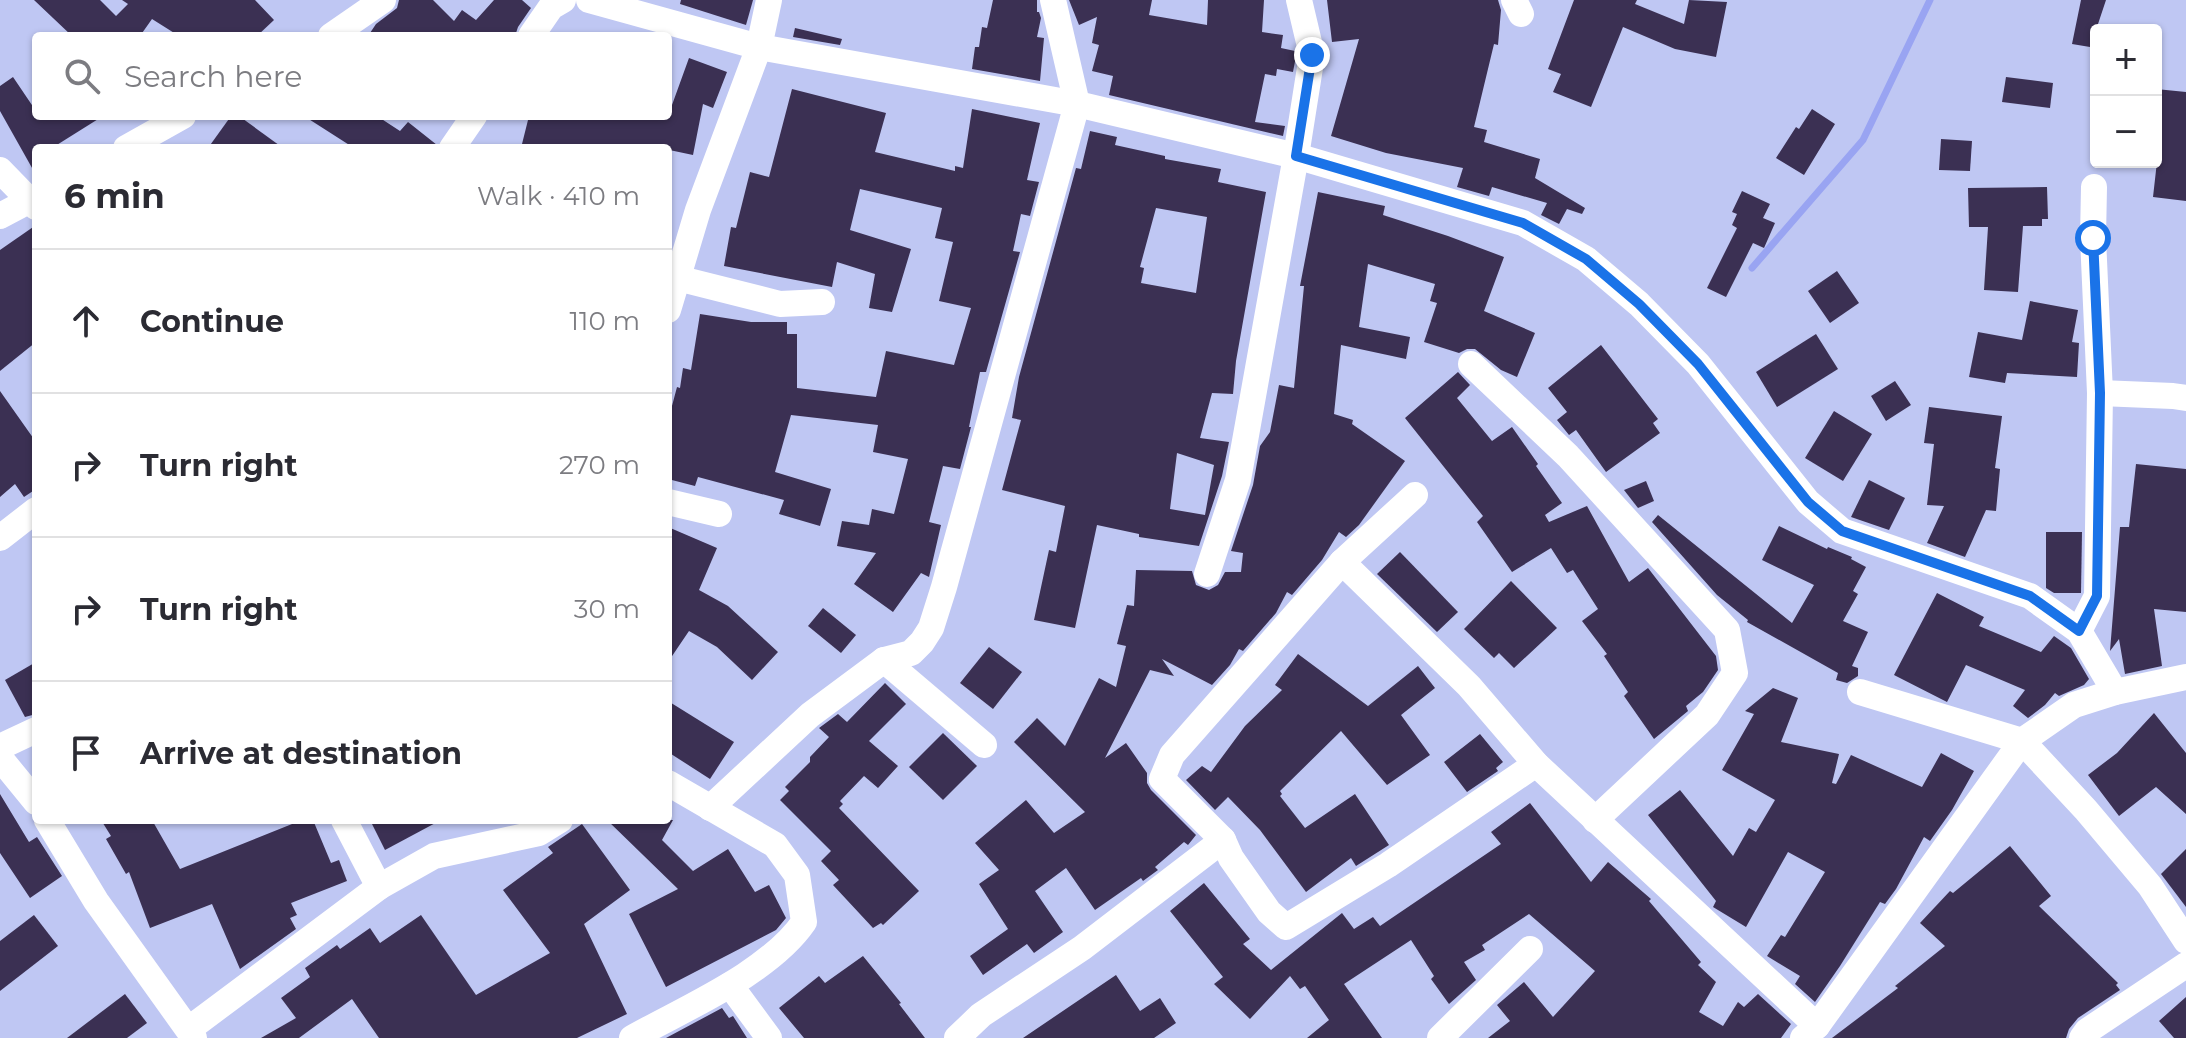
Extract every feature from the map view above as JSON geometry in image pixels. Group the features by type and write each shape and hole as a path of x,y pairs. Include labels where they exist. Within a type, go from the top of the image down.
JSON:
{"street":[{"path":"337,32 383,0"},
{"path":"534,32 551,7 563,0"},
{"path":"589,0 759,47 1077,104 1296,156 1523,223 1586,259 1639,304 1698,364 1808,502 1842,531 2030,596 2079,631 2115,692"},
{"path":"672,296 698,210 759,47 769,0"},
{"path":"710,808 810,715 884,660 911,653 931,628 1077,104 1053,0"},
{"path":"1207,574 1238,480 1296,156 1312,55 1299,0"},
{"path":"133,144 176,120"},
{"path":"455,144 471,120"},
{"path":"0,170 32,201"},
{"path":"2079,631 2097,596 2100,393 2093,238 2094,187"},
{"path":"0,216 32,202"},
{"path":"677,278 780,304 822,302"},
{"path":"1471,364 1568,456 1727,630 1735,673 1707,715 1595,820"},
{"path":"2100,393 2186,398"},
{"path":"1415,495 1342,562 1172,755 1162,779 1223,840 1231,858 1269,912 1286,927 1388,865 1536,764"},
{"path":"672,503 719,514"},
{"path":"0,538 32,513"},
{"path":"1342,562 1469,686 1536,764 1810,1032 2022,741 2074,705 2115,692 2186,677"},
{"path":"884,660 984,745"},
{"path":"1860,692 2022,741 2150,886 2186,941"},
{"path":"0,747 32,732"},
{"path":"0,758 32,797"},
{"path":"632,1038 730,985 791,940 804,922 797,875 775,845 672,785"},
{"path":"49,824 96,901 192,1034 379,887 434,856 539,833 554,824"},
{"path":"346,824 379,887"},
{"path":"957,1038 981,1015 1082,948 1223,840"},
{"path":"1440,1038 1530,949"},
{"path":"2082,1038 2087,1031 2186,965"},
{"path":"730,985 769,1038"}],"building":[{"path":"34,0 100,0 116,16 128,4 122,0 255,0 274,20 261,32 173,32 152,19 143,32 68,32"},
{"path":"399,0 433,0 454,21 462,10 476,20 494,0 522,0 531,8 516,32 371,32 397,8"},
{"path":"681,0 753,0 746,25 680,4"},
{"path":"993,0 1037,0 1037,12 1041,18 1037,37 1044,38 1040,81 972,69 975,47 979,47 982,27 987,28"},
{"path":"1069,0 1152,0 1149,15 1207,25 1208,0 1264,0 1262,32 1283,35 1281,48 1295,51 1296,56 1293,72 1277,69 1276,76 1265,74 1255,122 1285,126 1283,136 1109,95 1113,76 1092,71 1099,45 1092,43 1097,17 1079,25"},
{"path":"1327,0 1498,0 1501,10 1498,45 1494,44 1474,127 1487,130 1484,142 1540,159 1535,178 1585,208 1582,214 1567,209 1559,224 1541,215 1547,203 1492,187 1489,196 1457,187 1463,168 1386,153 1331,136 1359,39 1332,42"},
{"path":"1574,0 1637,0 1635,4 1684,24 1689,0 1727,2 1716,57 1675,49 1623,27 1591,107 1553,92 1561,74 1548,69"},
{"path":"2081,0 2106,0 2098,24 2090,24 2090,47 2072,44"},
{"path":"795,28 842,39 840,45 793,37"},
{"path":"689,58 727,72 713,108 703,104 693,155 672,151 672,144 522,144 528,120 672,120 672,105"},
{"path":"13,77 32,105 32,120 97,120 58,144 32,144 32,168 0,111 0,86"},
{"path":"2006,77 2053,83 2050,108 2002,102"},
{"path":"792,89 886,113 875,152 955,171 955,166 963,168 972,109 1040,123 1027,180 1039,182 1030,216 1021,214 1013,251 1020,252 986,372 980,372 960,469 943,466 929,522 941,525 929,577 921,573 893,612 854,584 876,553 837,546 842,521 869,525 872,509 894,514 908,459 873,452 878,425 791,415 775,472 831,489 820,526 779,514 784,500 698,477 695,486 672,480 672,406 677,387 680,388 683,368 691,370 700,314 751,322 787,322 787,334 797,334 797,388 876,397 886,351 954,365 971,308 939,301 953,242 935,238 942,208 860,189 850,230 911,249 892,312 869,308 875,274 837,262 832,287 724,266 731,227 736,228 750,172 769,177"},
{"path":"2162,90 2186,92 2186,201 2153,197 2156,168 2162,168"},
{"path":"1812,109 1835,124 1804,175 1776,158"},
{"path":"228,120 244,120 278,144 211,144"},
{"path":"310,120 383,120 400,131 408,122 436,144 348,144"},
{"path":"1090,131 1117,137 1115,145 1165,156 1165,159 1221,169 1218,182 1266,192 1233,394 1212,393 1200,438 1229,442 1222,476 1199,546 1139,537 1139,534 1097,525 1075,628 1034,620 1049,550 1056,552 1065,506 1002,490 1021,420 1012,418 1019,377 1076,168 1081,169","holes":["1156,208 1207,217 1196,293 1141,283 1144,268 1140,267","1177,453 1214,465 1205,515 1170,509"]},
{"path":"1941,139 1972,141 1970,171 1939,170"},
{"path":"2047,187 2048,219 2042,219 2042,226 2023,226 2018,292 1984,290 1988,227 1969,227 1968,188"},
{"path":"1742,191 1770,204 1763,218 1775,223 1764,248 1753,243 1726,297 1707,288 1737,228 1732,225 1737,214 1732,212"},
{"path":"1318,192 1385,206 1383,215 1504,257 1484,311 1535,333 1517,377 1501,370 1475,349 1459,353 1424,342 1437,303 1430,301 1435,284 1368,264 1359,327 1410,337 1406,359 1341,345 1334,414 1353,420 1352,424 1405,461 1359,525 1346,537 1339,532 1322,560 1292,595 1287,592 1276,613 1243,651 1239,649 1230,665 1212,685 1162,659 1174,676 1150,670 1105,758 1126,743 1147,773 1151,790 1196,835 1188,845 1184,842 1155,867 1158,870 1095,910 1066,868 1035,891 1063,932 1034,953 1027,944 983,975 970,956 1008,929 979,884 999,870 975,843 1026,800 1054,833 1085,812 1014,742 1037,718 1065,746 1099,678 1116,687 1126,646 1117,644 1127,605 1134,606 1136,570 1192,571 1196,585 1209,590 1218,585 1225,572 1241,572 1243,553 1231,551 1253,485 1260,446 1270,432 1279,385 1294,388 1304,286 1300,286"},
{"path":"32,228 32,345 0,371 0,250"},
{"path":"1837,271 1859,303 1830,323 1808,291"},
{"path":"2030,301 2078,310 2072,342 2079,343 2077,377 2007,373 2005,383 1969,377 1978,332 2022,340"},
{"path":"1816,334 1838,369 1777,407 1756,372"},
{"path":"1601,345 1658,419 1653,423 1660,433 1606,472 1576,430 1569,435 1557,420 1567,412 1548,388"},
{"path":"1458,372 1470,385 1457,398 1492,441 1512,427 1562,503 1545,515 1549,522 1587,506 1629,582 1648,568 1716,656 1718,670 1703,692 1686,706 1688,711 1654,739 1624,696 1628,692 1604,656 1607,654 1582,621 1598,609 1573,570 1567,573 1551,548 1512,572 1477,522 1483,516 1405,418"},
{"path":"1895,381 1911,405 1886,421 1871,396"},
{"path":"0,391 32,436 32,492 24,497 15,484 0,497"},
{"path":"1929,407 2002,416 1995,468 2000,469 1996,511 1986,510 1965,557 1927,543 1944,506 1927,505 1934,444 1924,443"},
{"path":"1834,411 1872,434 1843,481 1805,458"},
{"path":"2136,464 2186,469 2186,612 2154,609 2162,666 2125,674 2119,639 2110,651 2120,527 2129,527"},
{"path":"1869,480 1905,498 1889,530 1851,517"},
{"path":"1646,481 1654,501 1638,508 1624,490"},
{"path":"1658,515 1792,623 1814,585 1762,560 1779,526 1827,549 1852,557 1866,567 1853,591 1858,594 1843,621 1868,632 1852,666 1858,668 1858,676 1847,683 1836,680 1838,673 1747,622 1717,595 1652,522"},
{"path":"672,529 717,548 699,590 728,606 778,652 752,680 717,647 689,631 672,656"},
{"path":"2046,532 2082,532 2081,593 2054,593 2046,588"},
{"path":"1400,552 1458,612 1437,632 1377,574"},
{"path":"1511,581 1557,628 1514,668 1499,653 1494,658 1464,629"},
{"path":"1937,593 1984,617 1979,626 2041,652 2054,636 2071,648 2089,679 2084,685 2059,696 2055,693 2028,718 2013,706 2025,690 1966,665 1947,702 1894,675"},
{"path":"823,608 856,635 841,653 808,626"},
{"path":"989,647 1022,672 993,709 960,683"},
{"path":"1298,654 1368,706 1418,666 1435,688 1401,715 1430,755 1387,785 1341,731 1280,791 1280,796 1305,828 1355,794 1389,845 1356,866 1351,858 1306,892 1260,830 1228,797 1215,810 1186,780 1202,766 1211,772 1245,726 1282,690 1275,685"},
{"path":"32,664 32,715 25,717 5,680"},
{"path":"885,683 906,704 869,741 898,766 878,788 864,776 840,801 843,804 839,808 919,891 883,925 881,923 873,928 833,885 839,880 821,861 831,851 780,800 789,791 785,787 829,737 819,728 838,714 847,722"},
{"path":"1773,688 1798,698 1781,742 1839,754 1832,783 1836,784 1851,755 1922,787 1941,753 1974,771 1952,810 1930,841 1924,837 1896,889 1885,904 1880,902 1815,1002 1795,984 1800,976 1767,956 1781,935 1785,937 1825,872 1788,852 1746,927 1713,907 1716,901 1648,815 1680,790 1733,856 1749,828 1756,832 1775,800 1722,770 1754,714 1745,711"},
{"path":"672,703 734,742 710,779 672,755"},
{"path":"2154,713 2186,753 2186,814 2156,787 2119,816 2088,775 2117,753"},
{"path":"943,733 977,766 943,800 909,767"},
{"path":"1480,734 1503,762 1496,768 1498,771 1467,792 1444,762"},
{"path":"0,794 29,842 37,837 62,876 30,898 0,853"},
{"path":"1530,803 1591,882 1608,862 1651,899 1649,901 1701,962 1698,965 1716,982 1699,1012 1723,1026 1738,1002 1744,1007 1758,994 1791,1024 1781,1038 1488,1038 1510,1021 1497,1005 1524,982 1553,1017 1595,971 1529,914 1482,945 1485,950 1464,962 1476,980 1449,1004 1431,979 1434,976 1411,940 1344,984 1382,1038 1307,1038 1329,1020 1305,986 1300,989 1290,976 1250,1019 1214,984 1223,977 1170,911 1204,883 1250,939 1243,944 1271,970 1342,913 1354,929 1373,917 1380,926 1501,844 1491,832"},
{"path":"104,824 154,824 180,869 292,824 315,824 331,863 339,860 347,881 291,903 297,915 290,918 296,929 240,969 212,904 150,928 129,872 126,874 106,839 111,836"},
{"path":"372,824 434,824 385,850"},
{"path":"582,824 630,890 584,924 627,1014 577,1038 379,1038 352,999 299,1038 261,1038 296,1018 281,998 310,977 305,968 337,945 340,949 370,928 380,943 421,915 476,995 550,953 503,890 553,853 548,847"},
{"path":"611,824 671,824 662,840 693,871 728,849 755,892 769,885 786,918 776,930 666,987 629,914 678,889"},
{"path":"2010,846 2051,896 2039,906 2118,983 2116,985 2120,990 2078,1018 2066,1038 1832,1038 1898,988 1895,986 1945,946 1920,923 1950,891 1953,893"},
{"path":"2186,849 2186,907 2161,874"},
{"path":"34,915 58,946 0,991 0,941"},
{"path":"863,956 925,1038 804,1038 779,1008 819,976 825,983"},
{"path":"1116,975 1140,1011 1160,998 1176,1023 1154,1038 1023,1038"},
{"path":"125,994 147,1023 127,1038 67,1038"},
{"path":"2186,997 2186,1038 2174,1038 2159,1021"},
{"path":"722,1008 729,1018 733,1016 747,1038 666,1038"}],"waterway":[{"path":"1752,268 1863,140 1930,0"}],"route":[{"path":"1312,55 1296,156 1523,223 1586,259 1639,304 1698,364 1808,502 1842,531 2030,596 2079,631 2097,596 2100,393 2093,238"}]}
